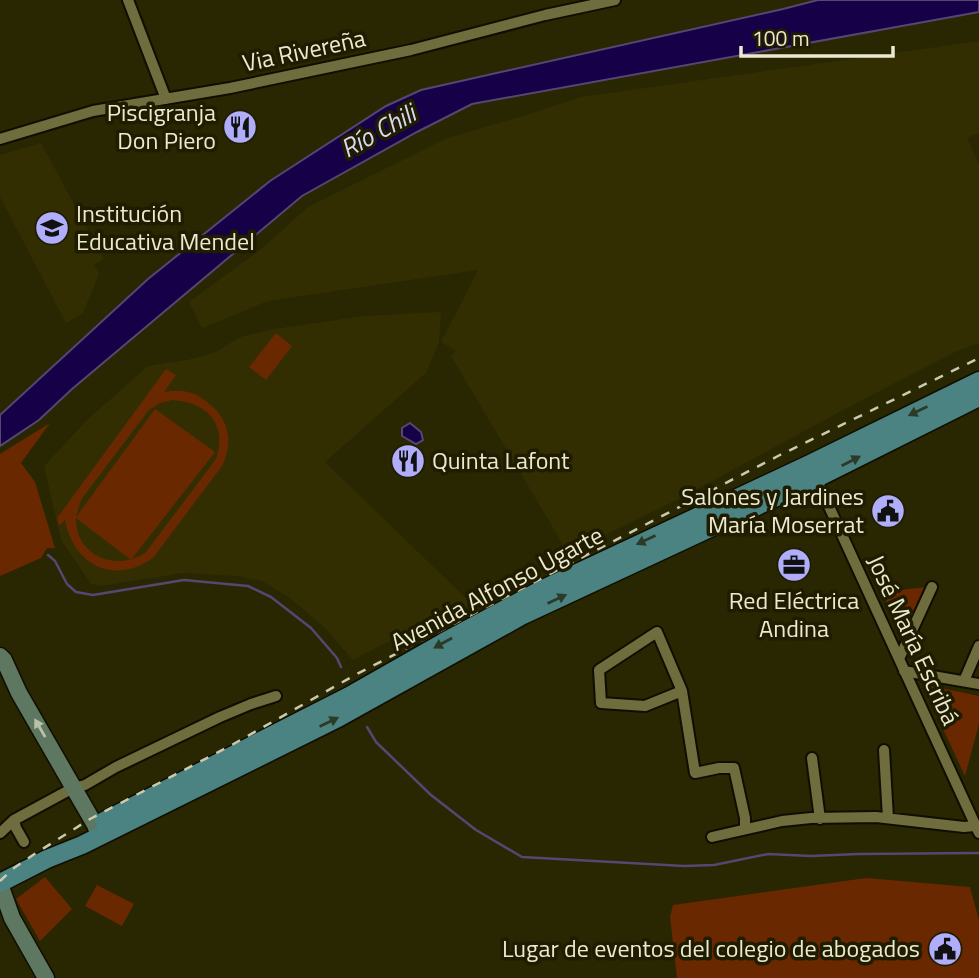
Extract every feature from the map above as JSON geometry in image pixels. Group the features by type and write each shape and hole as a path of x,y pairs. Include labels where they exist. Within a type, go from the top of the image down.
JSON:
{"main road":[{"name":"Avenida Alfonso Ugarte","path":"813,471 979,381"},
{"name":"Avenida Alfonso Ugarte","path":"0,884 47,859 82,845 97,831 358,699 444,642 539,591 979,397"}],"street":[{"path":"128,0 166,99"},
{"name":"Via Rivereña","path":"0,139 93,111 230,88 411,50 615,0"},
{"name":"José María Escribá","path":"813,471 977,830"},
{"path":"899,659 932,587"},
{"path":"682,691 645,706 601,703 599,670 657,632 682,691 695,773 734,768 745,829"},
{"path":"964,681 979,646"},
{"path":"0,656 4,660 6,680 19,693 97,831"},
{"path":"904,671 979,684"},
{"path":"0,834 14,820 116,767 220,717 276,696"},
{"path":"884,750 888,818"},
{"path":"813,758 820,818"},
{"path":"712,837 782,821 820,818 888,818 977,830"},
{"path":"14,820 24,842"},
{"path":"0,884 12,918 46,978"}],"shaded area":[{"path":"979,41 979,133 967,138 979,164 979,343 953,353 679,499 568,553 451,356 456,351 441,342 478,270 268,301 202,328 189,302 261,249 308,207 447,138 581,97"},
{"name":"Institución Educativa Mendel","path":"41,143 104,259 94,265 99,274 83,313 66,323 0,197 0,155"},
{"path":"441,312 439,343 426,373 325,462 472,604 457,613 443,613 353,660 326,629 290,598 262,581 236,576 183,573 100,586 91,584 61,540 44,466 89,418 148,366 216,352 240,337 274,329 364,316"},
{"path":"276,333 292,346 266,380 249,367"},
{"path":"166,369 176,375 164,392 195,394 214,408 225,423 228,448 222,466 153,558 124,570 110,570 98,566 77,549 65,520 59,526 57,518","holes":["172,400 204,410 217,425 219,446 216,459 146,552 132,559 215,452 155,409 76,517 83,497 149,410 160,403","76,518 130,559 123,561 100,557 90,551 82,542"]},
{"path":"50,423 21,463 35,482 55,548 47,548 41,558 0,576 0,454"},
{"path":"927,587 904,639 882,592"},
{"path":"922,684 979,696 979,724 965,776"},
{"path":"45,877 72,909 40,941 16,899"},
{"path":"866,878 970,887 979,920 979,978 677,978 670,917 673,905"},
{"path":"97,885 134,904 122,926 85,906"}],"water":[{"name":"Río Chili","path":"818,0 979,0 979,12 472,104 302,196 72,389 39,420 0,446 0,415 148,279 270,181 386,106 421,90"},
{"path":"410,423 421,432 423,440 416,444 402,436 402,428"}],"waterway":[{"path":"48,555 55,561 67,584 76,592 93,595 184,580 248,586 271,597 311,628 337,658 341,667"},
{"path":"367,727 376,742 431,795 476,830 522,857 684,866 714,865 768,854 811,856 979,853"}],"railway":[{"path":"0,881 14,868 90,819 230,746 355,675 778,456 979,358"}],"place":[{"name":"Piscigranja Don Piero","path":"240,127"},
{"name":"Institución Educativa Mendel","path":"52,228"},
{"name":"Quinta Lafont","path":"408,461"},
{"name":"Salones y Jardines María Moserrat","path":"888,511"},
{"name":"Red Eléctrica Andina","path":"794,565"},
{"name":"Lugar de eventos del colegio de abogados","path":"945,949"}]}
